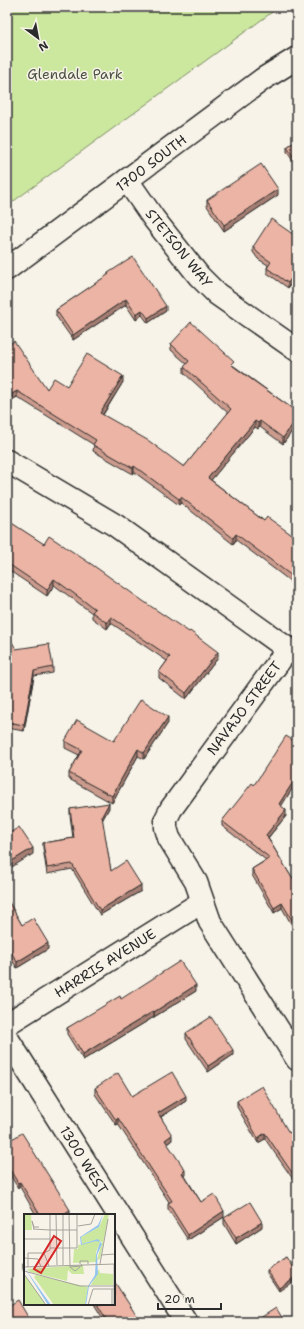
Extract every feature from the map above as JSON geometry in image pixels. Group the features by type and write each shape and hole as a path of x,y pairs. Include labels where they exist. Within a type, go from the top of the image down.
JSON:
{"street":[{"name":"1700 SOUTH","path":"7,269 263,79 297,58"},
{"name":"STETSON WAY","path":"128,180 154,218 199,276 228,302 297,350"},
{"name":"NAVAJO STREET","path":"7,461 115,525 292,652 187,785 166,819 166,828 169,838 196,882 210,922 297,1060"},
{"name":"HARRIS AVENUE","path":"7,1024 202,902"},
{"name":"1300 WEST","path":"7,1038 186,1322"}],"green space":[{"name":"Glendale Park","path":"7,7 279,7 7,206"}],"building":[{"path":"297,140 297,162 287,147"},
{"path":"261,164 278,189 224,225 207,200"},
{"path":"271,219 297,237 297,270 288,283 267,268 271,262 258,253 253,247"},
{"path":"133,257 166,306 148,318 142,310 136,314 126,299 73,335 56,310"},
{"path":"191,322 234,361 231,364 233,366 297,412 297,418 283,438 260,421 258,423 255,421 208,478 264,521 267,517 295,537 297,535 297,583 290,577 292,576 236,534 233,538 181,497 179,499 134,466 133,468 93,445 96,440 17,391 12,394 7,387 7,346 14,341 47,389 54,378 67,386 87,354 123,376 100,413 149,441 184,467 231,409 184,367 189,361 171,344"},
{"path":"7,520 44,544 49,536 189,632 190,631 218,652 186,693 159,672 170,657 111,617 107,623 92,612 95,609 54,579 47,590 7,563 10,557 7,555"},
{"path":"7,633 16,649 49,644 53,667 34,671 24,725 7,722 7,667 10,653 7,655"},
{"path":"141,699 168,717 144,753 138,749 112,796 69,773 82,750 65,741 77,720 114,741"},
{"path":"286,736 297,743 297,776 279,804 286,810 266,835 292,878 297,875 297,928 282,903 274,908 252,869 270,858 222,821 252,783 254,785"},
{"path":"109,803 102,816 111,871 126,861 141,885 100,910 72,864 47,868 43,843 74,838 70,809"},
{"path":"19,827 33,848 7,864 7,835"},
{"path":"7,899 22,925 33,918 48,943 17,962 7,945"},
{"path":"180,961 196,985 83,1054 67,1028 120,996 121,999"},
{"path":"211,1017 233,1050 208,1066 186,1033"},
{"path":"172,1072 186,1096 158,1113 172,1135 165,1140 185,1170 182,1173 201,1202 214,1194 224,1211 188,1235 168,1203 172,1201 118,1118 116,1120 95,1088 118,1073 132,1096"},
{"path":"262,1086 289,1133 290,1132 297,1142 297,1175 295,1177 265,1133 258,1138 237,1101"},
{"path":"22,1133 70,1210 63,1214 39,1214 20,1182 18,1183 7,1165 7,1142"},
{"path":"250,1202 262,1222 236,1238 224,1218"},
{"path":"286,1257 297,1276 279,1288 267,1270"},
{"path":"115,1283 138,1318 132,1322 108,1322 98,1305 115,1305"},
{"path":"18,1300 31,1322 7,1322 7,1307"},
{"path":"276,1308 285,1322 254,1322"}]}
